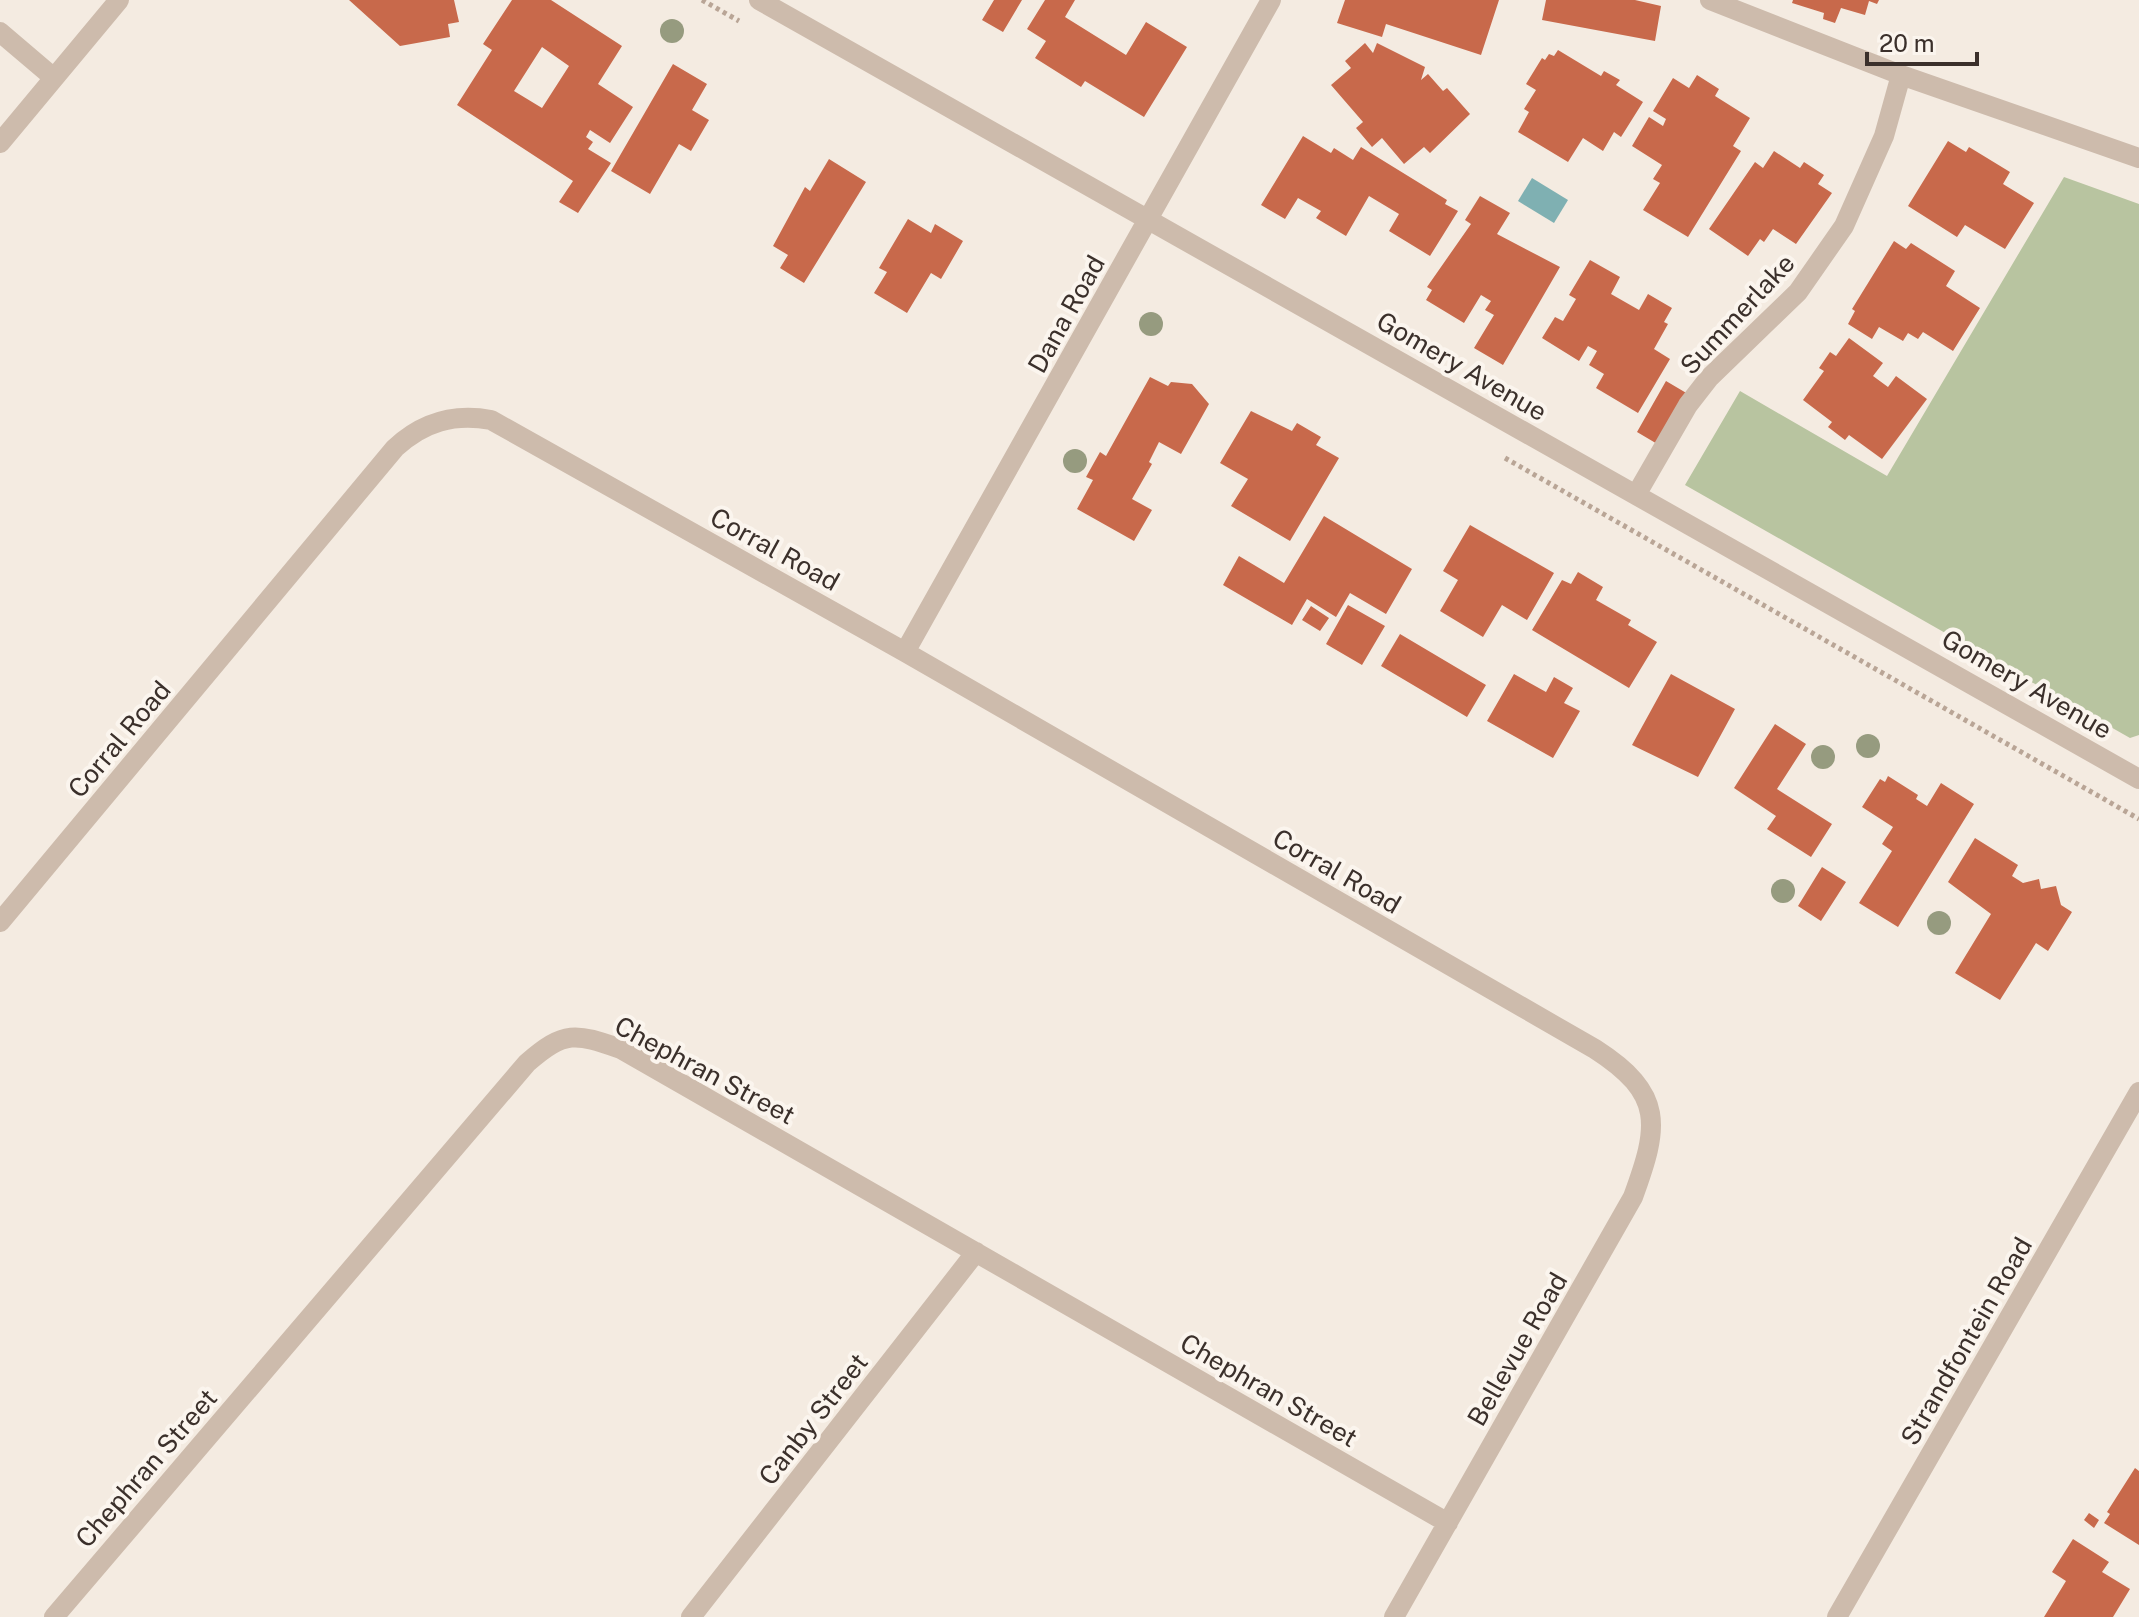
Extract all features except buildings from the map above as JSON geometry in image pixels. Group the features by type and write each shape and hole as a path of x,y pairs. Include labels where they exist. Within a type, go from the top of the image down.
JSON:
{"street":[{"path":"0,143 119,0"},
{"name":"Gomery Avenue","path":"759,0 2139,779"},
{"name":"Dana Road","path":"905,652 1271,0"},
{"path":"1710,0 1901,75 2139,158"},
{"path":"0,32 54,78"},
{"name":"Summerlake","path":"1636,495 1688,405 1709,378 1798,292 1844,226 1884,136 1901,75"},
{"name":"Corral Road","path":"0,922 395,448 411,433 449,418 468,416 491,420 905,652 1595,1049 1631,1074 1647,1098"},
{"name":"Chephran Street","path":"54,1617 517,1075 552,1041 574,1036 621,1049 1448,1523"},
{"name":"Strandfontein Road","path":"1837,1617 2139,1092"},
{"name":"Bellevue Road","path":"1394,1617 1633,1197 1653,1138 1647,1098"},
{"name":"Canby Street","path":"691,1617 976,1252"}],"green space":[{"path":"2064,177 2139,204 2139,735 2130,738 1685,485 1740,391 1887,476"}],"water":[{"path":"1532,178 1568,200 1554,223 1518,201"}]}
